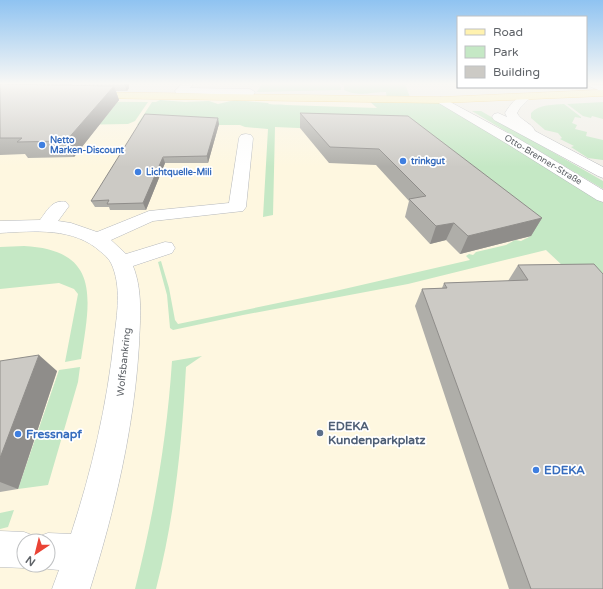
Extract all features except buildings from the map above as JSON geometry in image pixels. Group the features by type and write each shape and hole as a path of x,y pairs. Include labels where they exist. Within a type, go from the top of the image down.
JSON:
{"street":[{"name":"Otto-Brenner-Straße","path":"461,111 603,197"},
{"name":"Otto-Brenner-Straße","path":"487,111 541,138 603,173"},
{"path":"512,111 512,116 517,121 541,138"},
{"path":"97,239 149,216 237,207 246,138"},
{"name":"Wolfsbankring","path":"0,227 52,216 75,230 97,239 112,251 121,263 128,294 128,323 123,380 109,455 83,553 71,589"},
{"path":"121,263 165,248"},
{"path":"0,549 16,550"},
{"path":"56,552 83,553"}],"shaded area":[{"path":"0,111 382,111 531,236 579,281 603,589 0,589"}],"green space":[{"path":"29,111 142,111 135,121 128,124 67,125"},
{"path":"146,111 460,111 603,197 603,312 579,281 546,250 408,284 243,315 173,330 170,328 167,295 158,262 161,261 169,288 175,320 178,324 331,292 470,260 466,256 469,254 473,255 476,252 506,245 515,240 521,241 531,236 425,148 345,130 275,127 273,215 263,217 268,129 245,127 240,125 137,125"},
{"path":"473,111 482,111 603,181 603,189"},
{"path":"533,111 574,111 581,117 575,117 572,123 577,125 575,129 587,132 586,136 603,140 603,160 588,158 571,147 574,146 560,139 562,138 558,133 545,130 531,118"},
{"path":"577,111 603,111 603,119 592,116 591,118 583,116"},
{"path":"24,246 49,250 67,257 79,268 85,282 87,298 87,317 81,359 65,362 78,294 74,289 59,283 0,289 0,247"},
{"path":"202,356 186,367 177,479 163,562 156,589 135,589 159,476 167,419 172,361"},
{"path":"80,367 78,382 48,485 18,489 59,370"},
{"path":"14,510 8,527 0,529 0,513"}],"place":[{"name":"Netto Marken-Discount","path":"42,145"},
{"name":"trinkgut","path":"403,161"},
{"name":"Lichtquelle-Mili","path":"138,172"},
{"name":"EDEKA Kundenparkplatz","path":"320,433"},
{"name":"Fressnapf","path":"18,434"},
{"name":"EDEKA","path":"536,470"}]}
